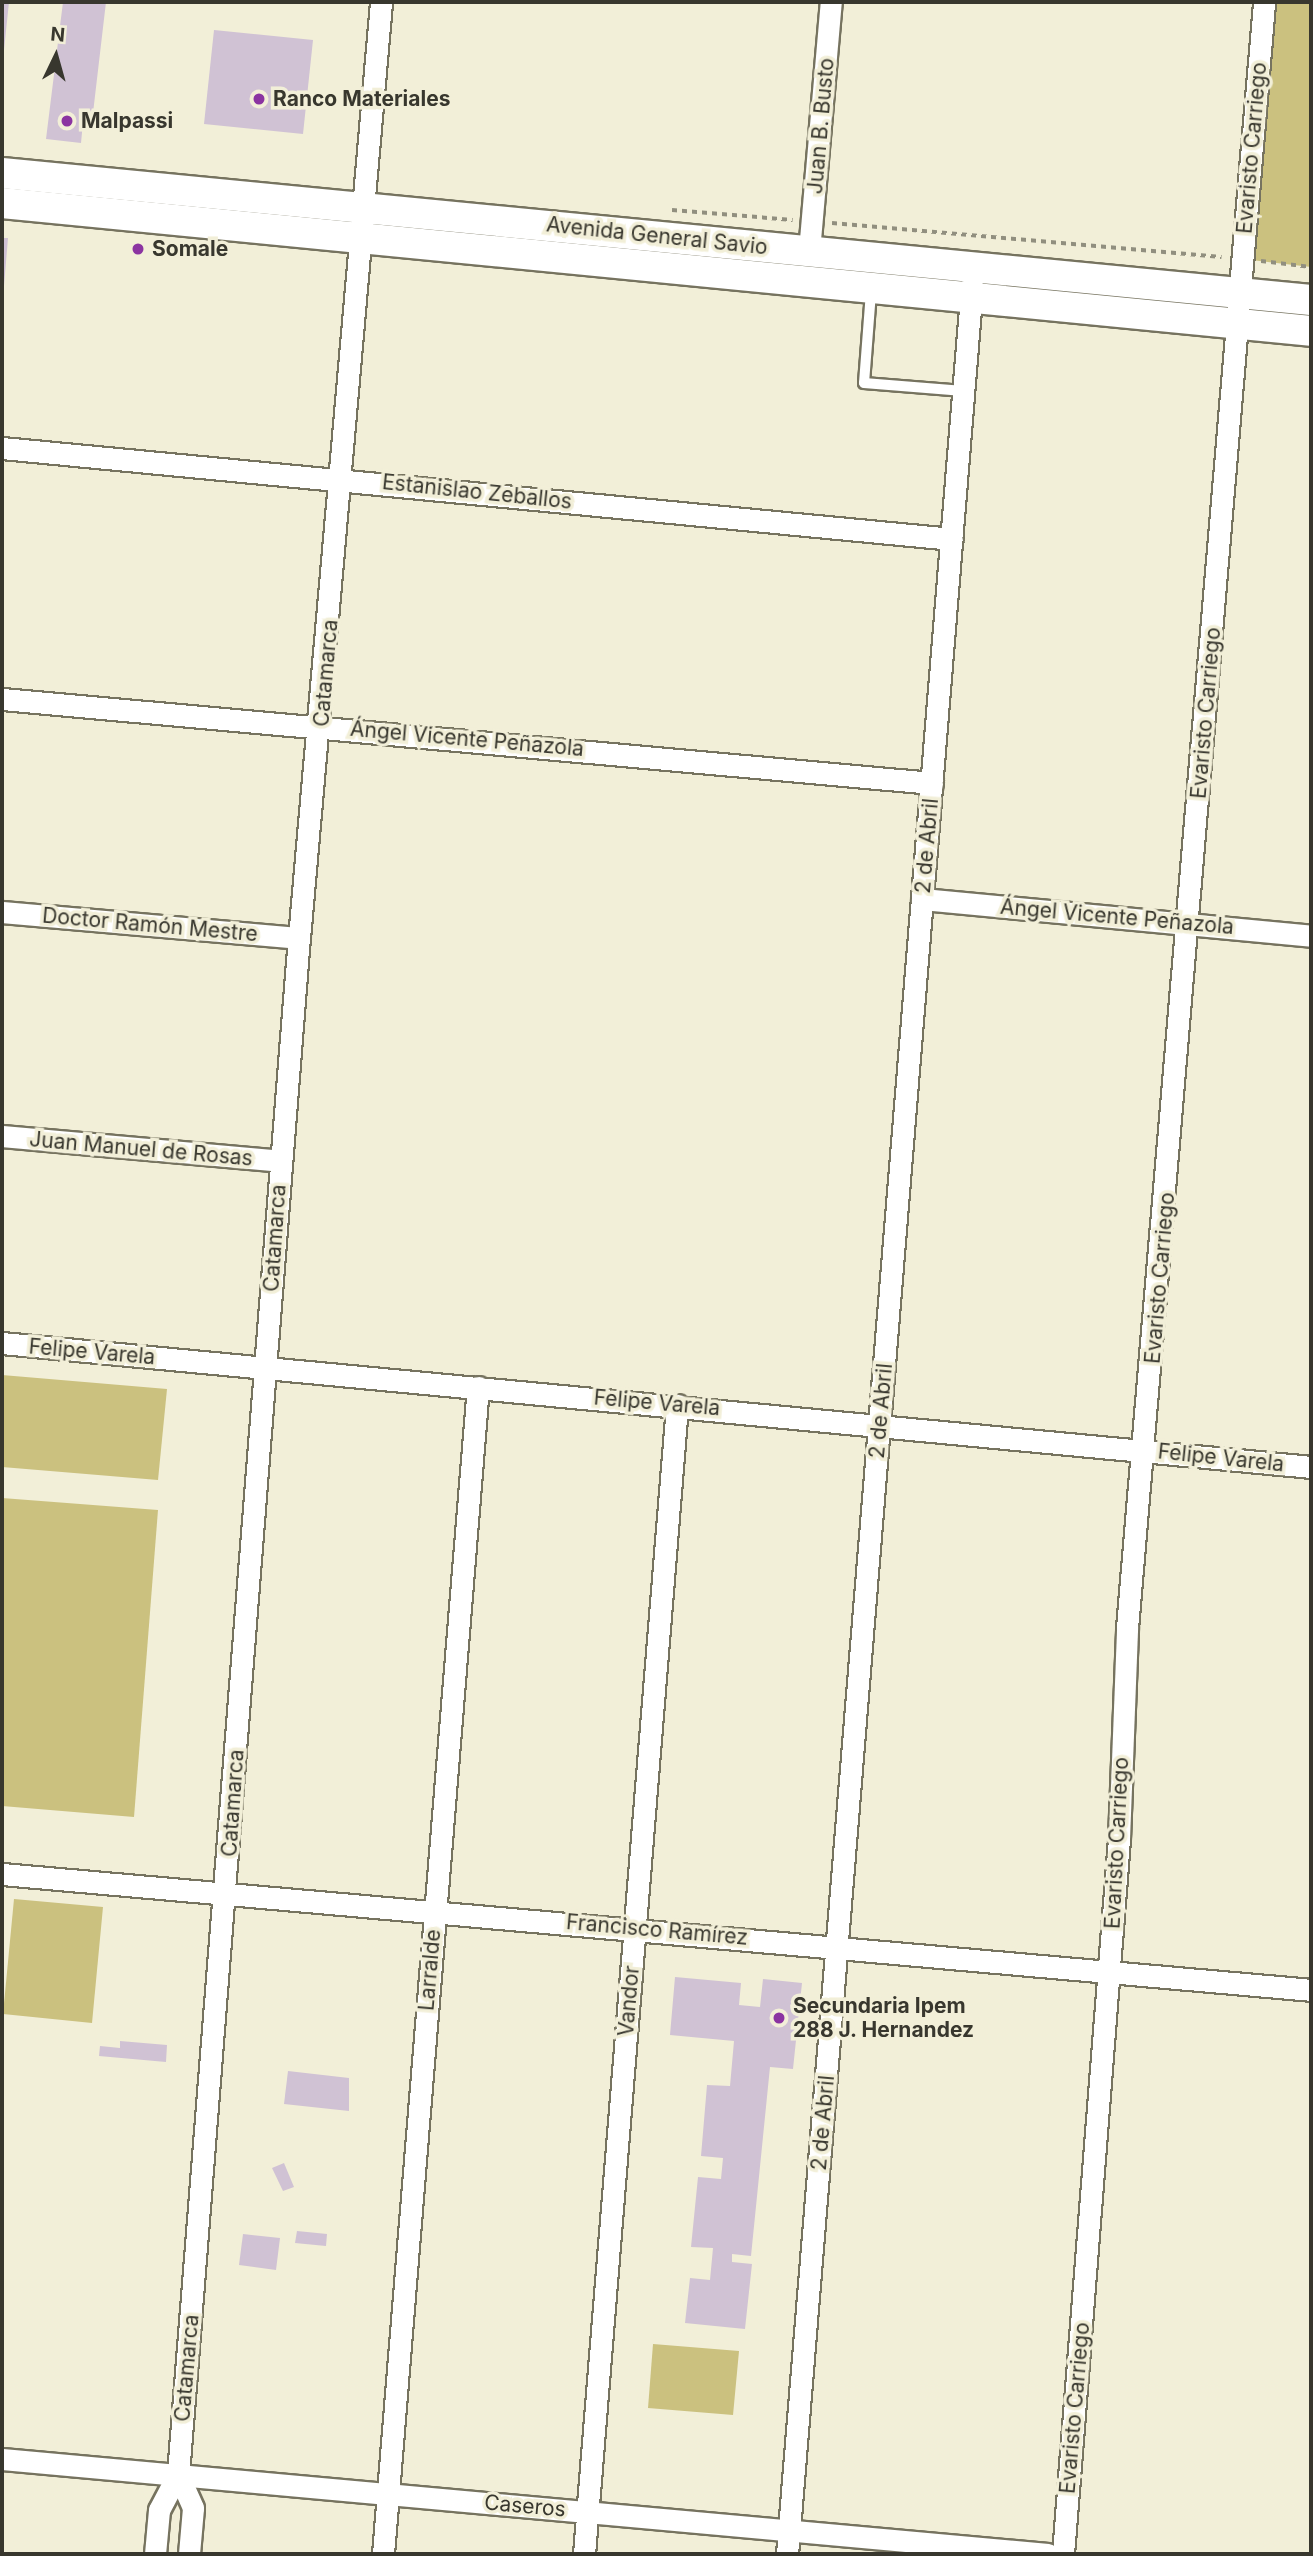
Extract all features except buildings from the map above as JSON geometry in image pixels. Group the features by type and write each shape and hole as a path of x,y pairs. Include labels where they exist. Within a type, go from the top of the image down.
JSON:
{"main road":[{"name":"Avenida General Savio","path":"2,173 364,208 811,236 973,282 1238,323 1311,331"},
{"name":"Avenida General Savio","path":"2,203 872,285 973,282 1241,293 1311,300"}],"street":[{"name":"Catamarca","path":"155,2554 159,2510 178,2474 226,1894 299,938 322,726 381,2"},
{"name":"Juan B. Busto","path":"811,236 831,2"},
{"name":"Evaristo Carriego","path":"1063,2554 1109,1972 1127,1628 1146,1450 1264,2"},
{"name":"2 de Abril","path":"788,2544 973,282"},
{"name":"Estanislao Zeballos","path":"2,448 341,478 952,539"},
{"name":"Ángel Vicente Peñazola","path":"2,699 932,783"},
{"name":"Ángel Vicente Peñazola","path":"922,899 1311,936"},
{"name":"Doctor Ramón Mestre","path":"2,912 299,938"},
{"name":"Juan Manuel de Rosas","path":"2,1136 281,1161"},
{"name":"Felipe Varela","path":"2,1343 880,1423 1311,1467"},
{"name":"Larralde","path":"383,2554 478,1387"},
{"name":"Vandor","path":"584,2554 677,1405"},
{"name":"Francisco Ramírez","path":"2,1874 435,1910 1311,1990"},
{"name":"Caseros","path":"2,2459 587,2512 788,2544 1048,2554"},
{"name":"Catamarca","path":"178,2474 192,2508 189,2554"}],"lane":[{"path":"872,285 864,383 964,391"}],"path":[{"path":"811,236 1243,259 1311,267"}],"shaded area":[{"path":"1264,2 1311,2 1311,267 1243,259"},
{"path":"2,1375 167,1389 158,1480 2,1467"},
{"path":"2,1498 158,1510 134,1817 2,1806"},
{"path":"14,1899 103,1907 92,2023 3,2014"},
{"path":"653,2344 739,2351 733,2415 648,2408"}],"place":[{"name":"Ranco Materiales","path":"259,99"},
{"name":"Malpassi","path":"67,121"},
{"name":"Somale","path":"138,249"},
{"name":"Secundaria Ipem 288 J. Hernandez","path":"779,2018"}]}
